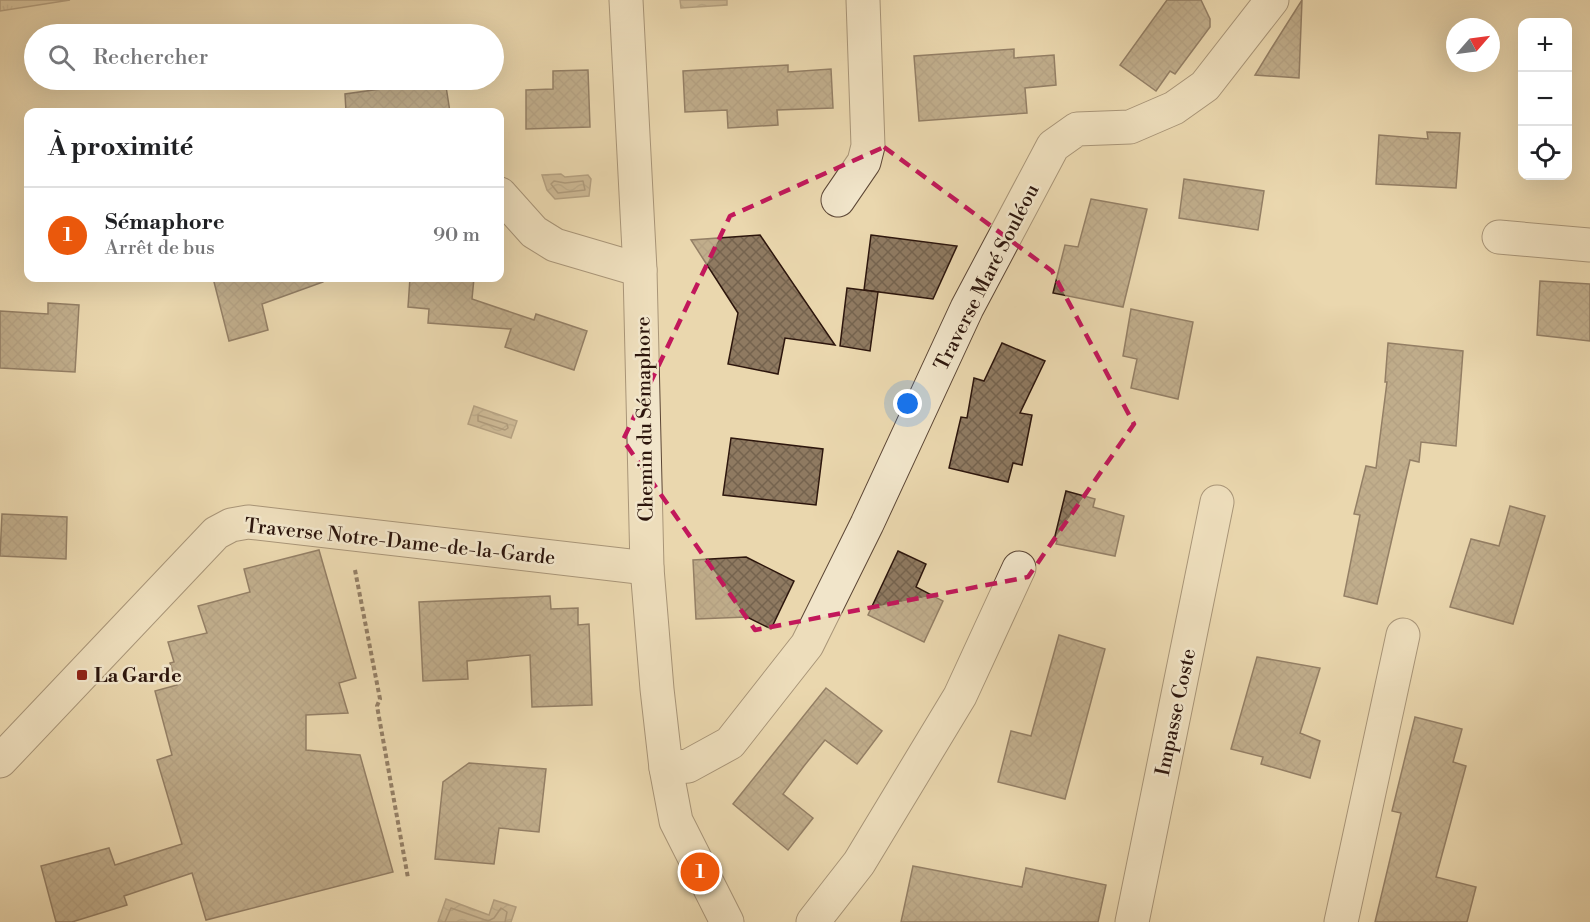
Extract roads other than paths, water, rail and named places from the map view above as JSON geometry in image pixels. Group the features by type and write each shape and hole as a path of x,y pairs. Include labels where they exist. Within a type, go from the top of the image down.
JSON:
{"street":[{"name":"Chemin du Sémaphore","path":"626,0 640,270 647,568 666,768 676,821 727,922"},
{"path":"838,200 864,162 868,146 863,0"},
{"name":"Traverse Maré Souléou","path":"666,768 688,766 730,743 807,645 867,525 967,308 1053,146 1077,129 1130,127 1174,108 1205,86 1272,0"},
{"path":"504,198 534,232 555,245 640,270"},
{"path":"1499,237 1590,245"},
{"name":"Impasse Coste","path":"1132,922 1217,501"},
{"name":"Traverse Notre-Dame-de-la-Garde","path":"0,761 216,533 231,525 248,522 647,568"},
{"path":"813,922 859,863 960,696 1019,568"},
{"path":"1341,922 1403,635"}],"water":[{"path":"680,0 727,0 727,5 681,8"},
{"path":"561,174 565,177 588,175 591,179 589,196 555,199 547,190 542,175"},
{"path":"474,406 517,421 511,438 468,424"},
{"path":"446,899 489,915 494,900 516,907 511,922 438,922"}],"place":[{"name":"La Garde","path":"82,675"},
{"name":"Sémaphore","path":"700,872"}]}
